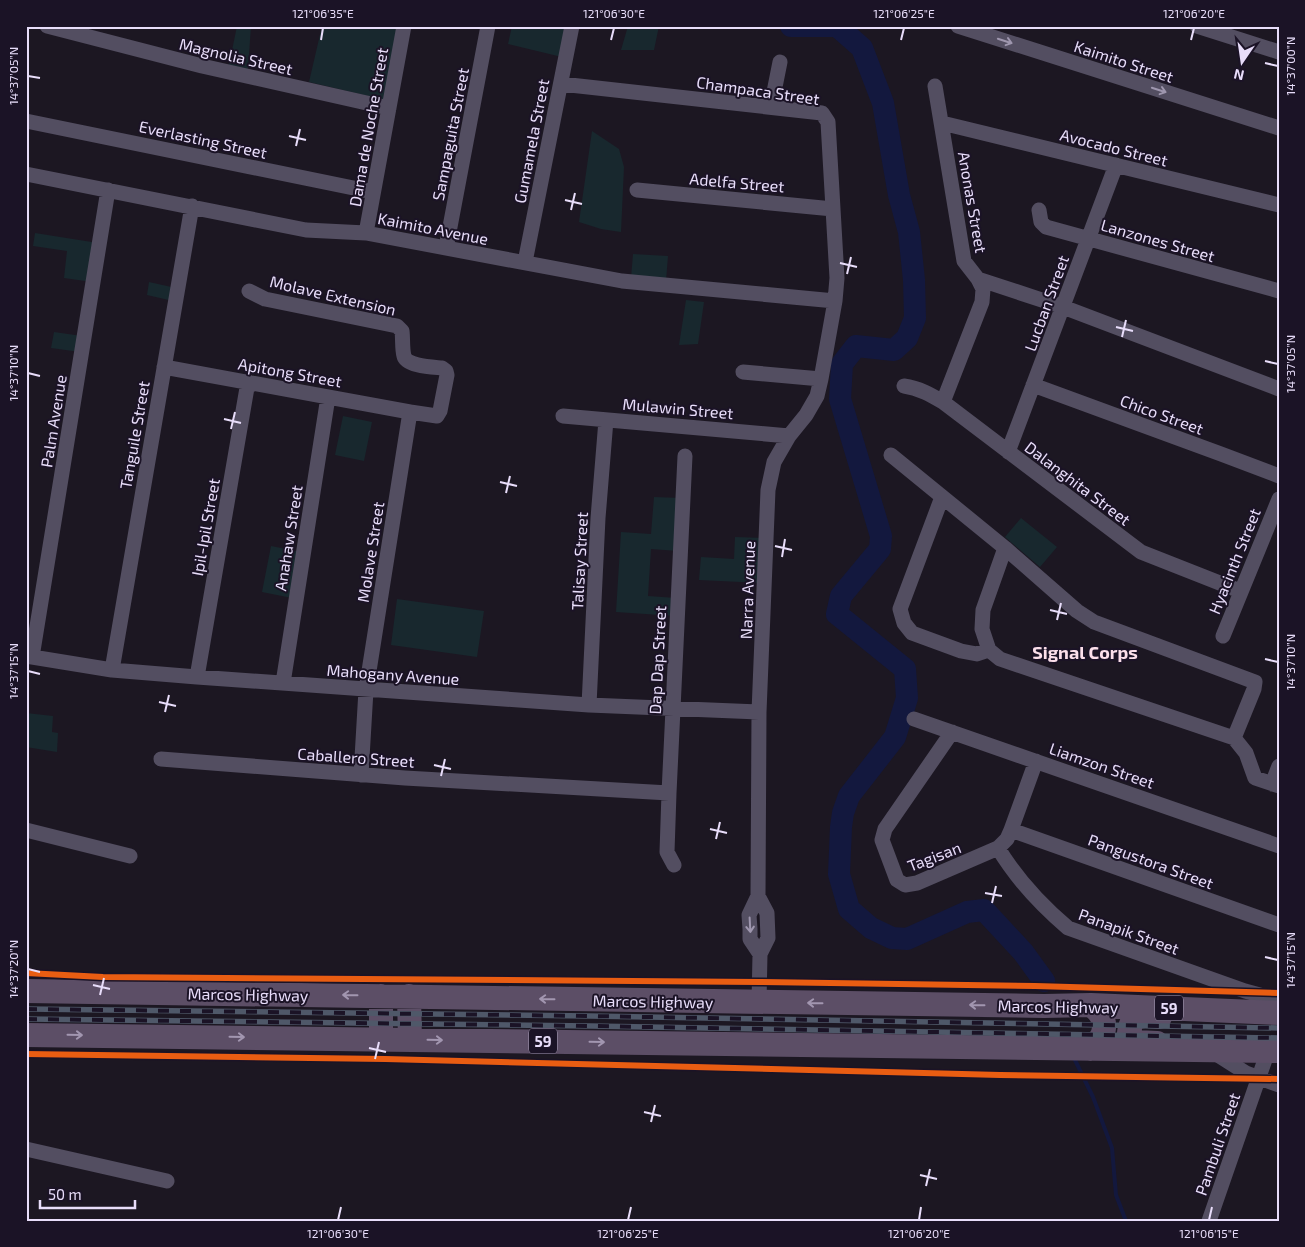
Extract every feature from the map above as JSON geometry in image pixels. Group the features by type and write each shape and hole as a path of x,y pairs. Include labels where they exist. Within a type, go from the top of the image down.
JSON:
{"main road":[{"name":"Marcos Highway","path":"26,991 1052,1006 1091,1005 1279,1013"},
{"path":"381,996 381,1040"},
{"path":"409,996 410,1040"},
{"path":"1076,1049 1099,1042 1103,1034 1104,1021 1099,1011 1091,1005"},
{"path":"1273,1051 1252,1045 1136,1042 1130,1033 1130,1026 1133,1020 1139,1016 1272,1020 1279,1017"},
{"name":"59","path":"26,1035 1273,1051"}],"street":[{"name":"Magnolia Street","path":"47,26 202,66 389,108"},
{"name":"Dama de Noche Street","path":"366,233 404,26"},
{"name":"Sampaguita Street","path":"446,248 488,26"},
{"name":"Gumamela Street","path":"525,262 572,26"},
{"name":"Kaimito Street","path":"958,26 1279,128"},
{"path":"1197,26 1279,52"},
{"path":"771,107 780,62"},
{"name":"Champaca Street","path":"561,84 822,113 828,122 838,278 835,301"},
{"name":"Anonas Street","path":"935,86 964,261 983,289 982,302 944,402"},
{"name":"Everlasting Street","path":"26,121 373,192"},
{"name":"Avocado Street","path":"942,124 1279,205"},
{"name":"Lucban Street","path":"1008,452 1116,165"},
{"name":"Kaimito Avenue","path":"26,174 306,230 366,233 622,281 835,301"},
{"name":"Palm Avenue","path":"29,657 108,190"},
{"name":"Adelfa Street","path":"637,190 833,209"},
{"name":"Tanguile Street","path":"112,670 192,206"},
{"name":"Lanzones Street","path":"1039,210 1041,222 1046,227 1279,292"},
{"path":"978,279 1063,308 1279,389"},
{"name":"Molave Extension","path":"249,291 265,299 397,326 402,331 406,360 411,363 442,368 447,375 440,412 437,416 410,412"},
{"name":"Narra Avenue","path":"759,1002 760,954 768,938 767,913 758,896 759,712 768,490 774,462 789,436 806,415 817,396 822,380 835,301"},
{"name":"Apitong Street","path":"164,367 410,412"},
{"path":"743,372 822,380"},
{"name":"Ipil-Ipil Street","path":"197,677 248,382"},
{"name":"Dalanghita Street","path":"904,386 915,388 944,402 1141,552 1240,591"},
{"name":"Chico Street","path":"1033,386 1279,476"},
{"name":"Anahaw Street","path":"283,683 328,397"},
{"name":"Molave Street","path":"361,775 366,690 410,412"},
{"name":"Mulawin Street","path":"563,416 789,436"},
{"name":"Talisay Street","path":"588,705 598,518 606,420"},
{"path":"891,455 1077,611 1094,622 1255,682 1254,689 1234,738"},
{"name":"Dap Dap Street","path":"674,865 667,852 668,793 685,456"},
{"path":"942,497 900,609 904,623 912,633 961,651 977,654 989,650"},
{"name":"Hyacinth Street","path":"1222,636 1279,499"},
{"path":"1004,548 983,610 982,629 989,650 1000,659 1234,738 1246,753 1256,778 1275,785 1279,766"},
{"name":"Mahogany Avenue","path":"29,657 112,670 366,690 588,705 759,712"},
{"name":"Liamzon Street","path":"914,719 1279,846"},
{"name":"Tagisan","path":"952,732 885,829 882,840 897,880 906,885 918,883 998,848"},
{"name":"Caballero Street","path":"161,759 361,775 668,793"},
{"path":"998,848 1007,839 1011,830 1036,761"},
{"path":"26,830 130,856"},
{"name":"Pangustora Street","path":"1011,830 1279,925"},
{"name":"Panapik Street","path":"998,848 1012,872 1068,928 1245,991 1279,1000"},
{"path":"1212,1051 1246,1073 1279,1085"},
{"name":"Pambuli Street","path":"1209,1221 1258,1078 1273,1051"},
{"path":"27,1152 167,1182"}],"shaded area":[{"path":"237,26 251,26 248,69 229,65"},
{"path":"322,26 399,26 385,100 309,82"},
{"path":"512,26 573,26 566,58 508,44"},
{"path":"628,26 659,26 654,50 621,50"},
{"path":"592,131 619,149 624,167 621,232 601,229 579,222"},
{"path":"35,233 98,243 92,282 64,278 67,251 33,246"},
{"path":"633,254 668,256 666,281 631,278"},
{"path":"149,282 176,288 173,301 147,295"},
{"path":"686,300 704,302 698,344 679,345"},
{"path":"54,332 82,336 80,352 51,348"},
{"path":"343,416 372,422 364,461 335,455"},
{"path":"654,497 681,498 678,551 651,549 648,596 676,598 675,616 616,612 621,532 651,534"},
{"path":"1021,518 1057,547 1040,567 1005,537"},
{"path":"735,537 765,538 762,583 699,580 701,557 734,559"},
{"path":"271,546 301,552 292,598 262,592"},
{"path":"397,599 484,611 477,657 391,645"},
{"path":"26,713 53,716 52,732 58,733 57,752 26,747"}],"waterway":[{"path":"791,26 835,26"},
{"path":"837,26 862,48 883,103 899,195 909,232 914,280 915,318 907,338 894,350 856,346 842,364 840,399 881,536 880,549 841,596 837,614 905,669 907,698 895,737 849,796 843,813 841,827 839,874 849,909 871,928 892,938 907,939 967,912 984,910 1023,952 1044,981"},
{"path":"1074,1058 1093,1097 1112,1148 1116,1195 1126,1221"}],"railway":[{"path":"26,1009 590,1016 1279,1028"},
{"path":"26,1019 591,1026 1279,1038"}],"cycle path":[{"path":"26,973 103,977 1035,986 1279,993"},
{"path":"26,1054 385,1059 1000,1075 1279,1079"}],"district":[{"name":"Signal Corps","path":"1085,652"}]}
